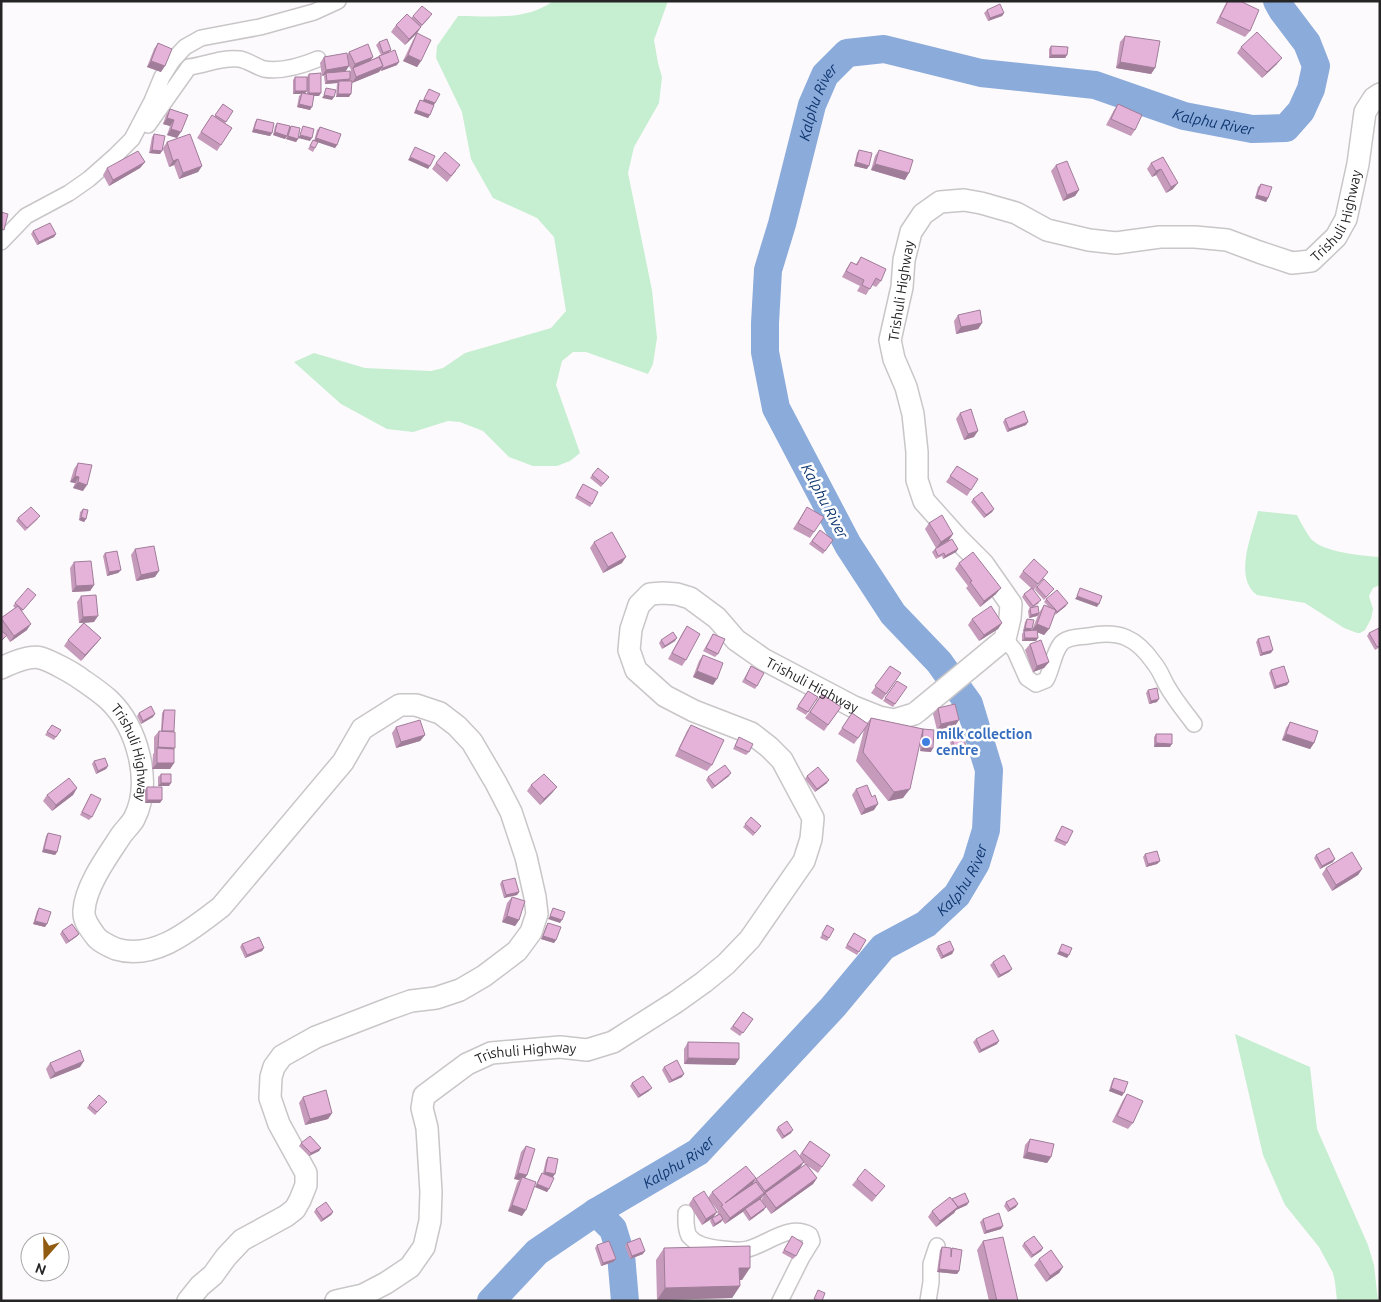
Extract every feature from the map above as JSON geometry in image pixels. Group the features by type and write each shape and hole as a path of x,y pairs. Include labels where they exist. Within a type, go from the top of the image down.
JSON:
{"street":[{"path":"132,139 162,77 172,60 185,48 201,38 260,27 314,12 338,1"},
{"path":"1,242 26,216 69,193 89,179 146,128 189,67 221,60 240,59 264,69 279,70 300,66 318,59"},
{"name":"Trishuli Highway","path":"336,1301 363,1295 386,1283 410,1267 424,1247 430,1221 431,1192 426,1128 422,1108 424,1096 466,1064 491,1053 560,1047 587,1050 613,1042 676,1002 726,964 750,939 804,861 811,839 813,818 782,760 751,733 694,711 665,696 636,670 629,650 631,629 639,605 650,594 663,592 690,598 717,618 736,640 763,659 854,707 879,717 894,720 914,714 1005,639 1011,604 983,564 924,501 917,480 918,452 913,414 906,387 894,359 890,340 902,287 904,260 911,232 924,214 940,202 964,200 1016,213 1046,230 1089,240 1116,243 1160,238 1195,237 1227,240 1292,263 1311,261 1336,237 1346,219 1358,164 1365,112 1374,98 1380,94"},
{"path":"1005,639 1015,650 1028,678 1036,684 1046,680 1060,644 1065,640 1101,633 1118,634 1130,638 1155,663 1167,686 1194,724"},
{"name":"Trishuli Highway","path":"1,668 20,660 40,658 74,673 110,701 133,734 141,766 141,799 134,819 91,884 84,913 88,928 100,941 110,947 125,952 139,952 156,948 192,929 221,907 343,762 362,729 400,705 416,705 440,713 457,726 472,742 511,812 526,857 537,914 531,932 517,951 484,976 460,990 436,998 411,1001 391,1008 316,1038 282,1056 274,1067 271,1077 270,1098 278,1124 306,1173 306,1185 295,1209 242,1240 188,1301"},
{"path":"686,1213 685,1226 690,1237 697,1243 711,1246 736,1250 748,1249 792,1232 804,1232 810,1235 812,1241 780,1301"},
{"path":"928,1301 931,1264 937,1246"}],"green space":[{"path":"553,1 668,1 654,40 662,77 659,103 634,147 628,173 652,290 657,338 653,364 648,374 586,352 573,352 562,361 556,385 580,453 570,461 557,466 533,466 509,457 483,431 460,422 448,421 413,432 387,429 341,404 294,362 314,353 365,368 431,371 443,368 465,353 551,328 566,311 554,237 537,218 493,198 471,159 462,112 436,58 437,46 458,16 495,17 520,15 532,12"},
{"path":"1258,511 1297,515 1311,539 1324,547 1343,553 1380,557 1380,585 1373,588 1369,596 1373,609 1371,619 1365,630 1357,633 1344,628 1305,603 1257,595 1250,587 1246,578 1245,567 1246,555"},
{"path":"1235,1034 1310,1067 1317,1129 1368,1245 1374,1265 1378,1301 1337,1301 1333,1273 1319,1247 1285,1205 1263,1155"}],"building":[{"path":"1228,1 1240,1 1259,10 1250,31 1220,17"},
{"path":"1000,4 1004,13 990,18 987,10"},
{"path":"422,6 432,14 422,25 413,16"},
{"path":"407,14 421,27 409,39 396,25"},
{"path":"1257,32 1282,58 1267,72 1241,47"},
{"path":"417,33 431,40 421,61 408,55"},
{"path":"1125,36 1160,41 1155,68 1120,62"},
{"path":"387,39 391,50 383,53 379,42"},
{"path":"158,43 172,49 165,66 151,61"},
{"path":"368,44 373,57 355,64 349,52"},
{"path":"1051,46 1068,47 1067,55 1051,55"},
{"path":"395,50 399,62 383,68 379,56"},
{"path":"347,53 349,66 326,70 324,57"},
{"path":"379,57 383,66 356,77 353,68"},
{"path":"350,71 350,79 327,81 326,73"},
{"path":"321,73 321,93 309,93 309,74"},
{"path":"295,77 307,77 307,91 295,91"},
{"path":"339,81 352,81 351,94 338,94"},
{"path":"326,88 336,90 334,97 324,95"},
{"path":"429,89 440,94 435,103 424,99"},
{"path":"302,93 314,95 312,107 299,104"},
{"path":"420,100 434,105 430,115 416,110"},
{"path":"223,104 233,111 226,122 215,115"},
{"path":"1118,104 1142,115 1135,130 1111,119"},
{"path":"170,109 188,115 181,132 171,129 174,120 167,118"},
{"path":"212,115 232,128 221,145 201,132"},
{"path":"257,119 274,123 272,133 254,129"},
{"path":"277,123 290,126 287,136 275,132"},
{"path":"291,126 300,128 298,139 288,136"},
{"path":"303,126 314,129 312,138 300,135"},
{"path":"320,127 341,134 337,145 316,138"},
{"path":"154,134 165,136 162,151 152,150"},
{"path":"190,134 202,166 183,173 178,159 173,161 167,142"},
{"path":"313,140 318,142 315,148 310,146"},
{"path":"415,147 435,156 430,166 410,157"},
{"path":"859,150 872,153 869,166 856,162"},
{"path":"879,150 913,160 909,173 875,164"},
{"path":"138,151 145,162 113,180 107,168"},
{"path":"445,152 460,165 451,176 436,163"},
{"path":"1163,157 1178,183 1171,187 1161,169 1156,171 1151,163"},
{"path":"1067,161 1079,190 1067,195 1056,165"},
{"path":"1261,184 1272,187 1268,198 1257,195"},
{"path":"1,212 8,214 4,230 1,229"},
{"path":"50,223 56,234 39,242 33,231"},
{"path":"861,257 886,269 881,281 876,278 870,289 862,285 864,280 846,271 851,262 857,265"},
{"path":"980,310 982,323 961,327 958,315"},
{"path":"971,409 978,431 968,434 960,413"},
{"path":"1024,411 1028,422 1009,429 1005,419"},
{"path":"78,463 92,465 87,485 78,482 79,477 75,476"},
{"path":"957,466 978,479 971,490 950,476"},
{"path":"598,468 609,477 603,484 592,475"},
{"path":"583,484 598,492 592,504 577,495"},
{"path":"982,492 994,509 986,515 973,499"},
{"path":"31,507 40,516 27,528 18,518"},
{"path":"807,507 824,517 814,532 798,523"},
{"path":"83,509 88,510 86,519 81,517"},
{"path":"942,515 953,534 941,542 929,523"},
{"path":"820,530 833,540 825,551 812,541"},
{"path":"612,532 626,557 608,567 594,542"},
{"path":"952,539 958,549 945,556 944,553 938,556 935,549"},
{"path":"154,546 159,571 141,575 135,549"},
{"path":"117,551 121,570 109,572 105,553"},
{"path":"973,552 1001,588 984,601 959,563"},
{"path":"1034,559 1048,572 1038,584 1023,571"},
{"path":"91,561 94,585 76,586 74,562"},
{"path":"1044,579 1054,589 1046,597 1037,587"},
{"path":"28,588 36,595 23,610 15,603"},
{"path":"1032,588 1041,600 1033,606 1024,594"},
{"path":"1080,588 1102,596 1099,604 1077,596"},
{"path":"1057,590 1068,603 1057,612 1046,599"},
{"path":"96,595 98,616 83,617 81,596"},
{"path":"1044,605 1056,610 1049,629 1037,624"},
{"path":"18,606 31,624 14,636 1,618"},
{"path":"991,606 1002,623 984,635 972,619"},
{"path":"1038,606 1039,613 1031,615 1030,608"},
{"path":"1027,619 1034,620 1032,629 1025,628"},
{"path":"84,623 101,638 85,655 68,640"},
{"path":"687,626 700,634 686,660 672,653"},
{"path":"1379,628 1380,646 1377,647 1369,633"},
{"path":"1037,630 1038,638 1025,638 1024,631"},
{"path":"1,631 7,635 1,641"},
{"path":"673,632 677,638 665,646 661,640"},
{"path":"713,634 725,639 718,654 706,648"},
{"path":"1269,636 1273,650 1262,653 1258,639"},
{"path":"1041,640 1049,662 1037,666 1030,644"},
{"path":"703,655 723,663 717,679 697,671"},
{"path":"751,666 764,673 757,686 745,679"},
{"path":"890,666 901,673 886,694 875,686"},
{"path":"1284,666 1289,682 1276,686 1271,670"},
{"path":"897,681 907,687 895,704 885,698"},
{"path":"1157,688 1159,699 1151,701 1148,690"},
{"path":"808,691 818,697 808,712 798,706"},
{"path":"822,694 841,707 828,725 810,712"},
{"path":"955,704 959,720 941,724 938,708"},
{"path":"151,706 155,714 143,721 139,713"},
{"path":"164,710 175,710 174,731 162,731"},
{"path":"852,713 868,724 858,738 842,728"},
{"path":"871,718 923,729 910,789 894,792 863,752"},
{"path":"420,720 425,735 401,742 396,727"},
{"path":"1290,722 1318,731 1314,743 1286,734"},
{"path":"52,725 61,730 56,737 47,732"},
{"path":"691,725 724,740 712,765 679,749"},
{"name":"milk collection centre","path":"923,729 934,730 933,748 922,748"},
{"path":"159,731 175,732 175,748 158,747"},
{"path":"1156,734 1172,734 1172,744 1156,743"},
{"path":"964,736 966,749 955,751 952,738"},
{"path":"739,737 753,744 749,752 735,746"},
{"path":"157,748 174,749 174,763 157,763"},
{"path":"105,758 108,766 98,771 94,761"},
{"path":"725,765 731,773 715,786 708,777"},
{"path":"818,767 829,780 817,789 807,776"},
{"path":"161,774 171,774 171,783 161,783"},
{"path":"544,774 557,787 544,799 531,785"},
{"path":"69,778 77,788 56,805 47,795"},
{"path":"867,785 872,797 875,795 878,804 865,809 856,789"},
{"path":"147,787 162,787 162,800 147,800"},
{"path":"91,794 101,799 92,817 82,812"},
{"path":"751,817 761,826 755,833 745,824"},
{"path":"1062,826 1073,831 1067,843 1056,838"},
{"path":"48,833 61,836 57,852 44,849"},
{"path":"1329,848 1335,859 1322,866 1316,855"},
{"path":"1157,851 1160,861 1148,864 1145,854"},
{"path":"1352,852 1362,869 1336,885 1326,868"},
{"path":"515,878 519,892 506,895 502,881"},
{"path":"512,897 525,901 519,920 507,916"},
{"path":"39,908 51,912 47,924 35,921"},
{"path":"553,908 565,912 562,920 550,916"},
{"path":"548,923 561,927 556,940 543,936"},
{"path":"72,924 79,934 69,941 62,931"},
{"path":"827,925 834,929 829,938 822,934"},
{"path":"854,933 866,940 859,952 847,945"},
{"path":"259,937 264,948 247,955 242,944"},
{"path":"950,941 954,950 943,956 938,946"},
{"path":"1062,944 1072,948 1069,955 1059,951"},
{"path":"1004,955 1012,969 1000,975 993,962"},
{"path":"743,1012 753,1019 743,1033 733,1026"},
{"path":"993,1030 999,1041 981,1050 976,1039"},
{"path":"688,1042 739,1043 739,1059 688,1058"},
{"path":"80,1050 84,1061 55,1073 50,1063"},
{"path":"677,1060 684,1074 672,1080 664,1067"},
{"path":"643,1076 652,1088 640,1095 632,1083"},
{"path":"1114,1078 1128,1082 1124,1093 1111,1088"},
{"path":"326,1090 332,1113 310,1119 303,1097"},
{"path":"1127,1094 1143,1101 1133,1123 1117,1116"},
{"path":"99,1095 107,1102 97,1112 89,1105"},
{"path":"787,1121 793,1130 784,1136 778,1127"},
{"path":"310,1136 321,1148 311,1153 301,1143"},
{"path":"1030,1139 1054,1144 1051,1157 1027,1152"},
{"path":"810,1141 830,1155 822,1167 802,1153"},
{"path":"526,1146 535,1149 527,1175 518,1173"},
{"path":"795,1150 804,1162 765,1191 756,1179"},
{"path":"548,1157 558,1159 555,1174 545,1172"},
{"path":"806,1164 817,1178 776,1208 765,1193"},
{"path":"746,1166 756,1178 725,1203 756,1182 764,1193 730,1218 721,1206 723,1205 712,1192"},
{"path":"865,1169 885,1186 876,1196 857,1179"},
{"path":"542,1173 554,1178 549,1189 537,1184"},
{"path":"522,1177 536,1182 526,1210 512,1205"},
{"path":"704,1191 717,1212 706,1219 693,1198"},
{"path":"965,1193 969,1202 958,1207 952,1199"},
{"path":"950,1197 958,1207 940,1221 932,1211"},
{"path":"1014,1198 1018,1204 1010,1209 1006,1202"},
{"path":"760,1199 766,1207 751,1218 745,1209"},
{"path":"326,1202 333,1212 323,1219 316,1209"},
{"path":"999,1213 1003,1226 986,1231 983,1219"},
{"path":"720,1214 723,1219 715,1224 712,1218"},
{"path":"792,1236 803,1243 796,1256 784,1250"},
{"path":"1034,1236 1043,1248 1033,1255 1024,1243"},
{"path":"1003,1237 1018,1301 997,1301 983,1241"},
{"path":"640,1238 645,1251 632,1256 627,1243"},
{"path":"609,1241 616,1259 603,1263 597,1245"},
{"path":"750,1246 750,1268 739,1268 740,1286 665,1288 664,1248"},
{"path":"942,1247 951,1248 951,1257 952,1248 962,1250 959,1271 939,1269"},
{"path":"1051,1250 1063,1267 1050,1276 1039,1259"},
{"path":"818,1290 825,1293 822,1301 814,1299"}],"waterway":[{"name":"Kalphu River","path":"491,1301 537,1252 596,1212 698,1152 833,1007 883,947 926,924 957,895 976,863 986,830 989,770 969,704 939,662 893,614 848,545 776,408 765,352 768,270 782,224 812,105 825,75 847,53 884,49 981,73 1095,85 1184,116 1252,129 1286,128 1301,111 1311,89 1316,66 1307,43 1277,1"},
{"path":"596,1212 613,1229 621,1255 625,1301"}],"place":[{"name":"milk collection centre","path":"926,742"}]}
